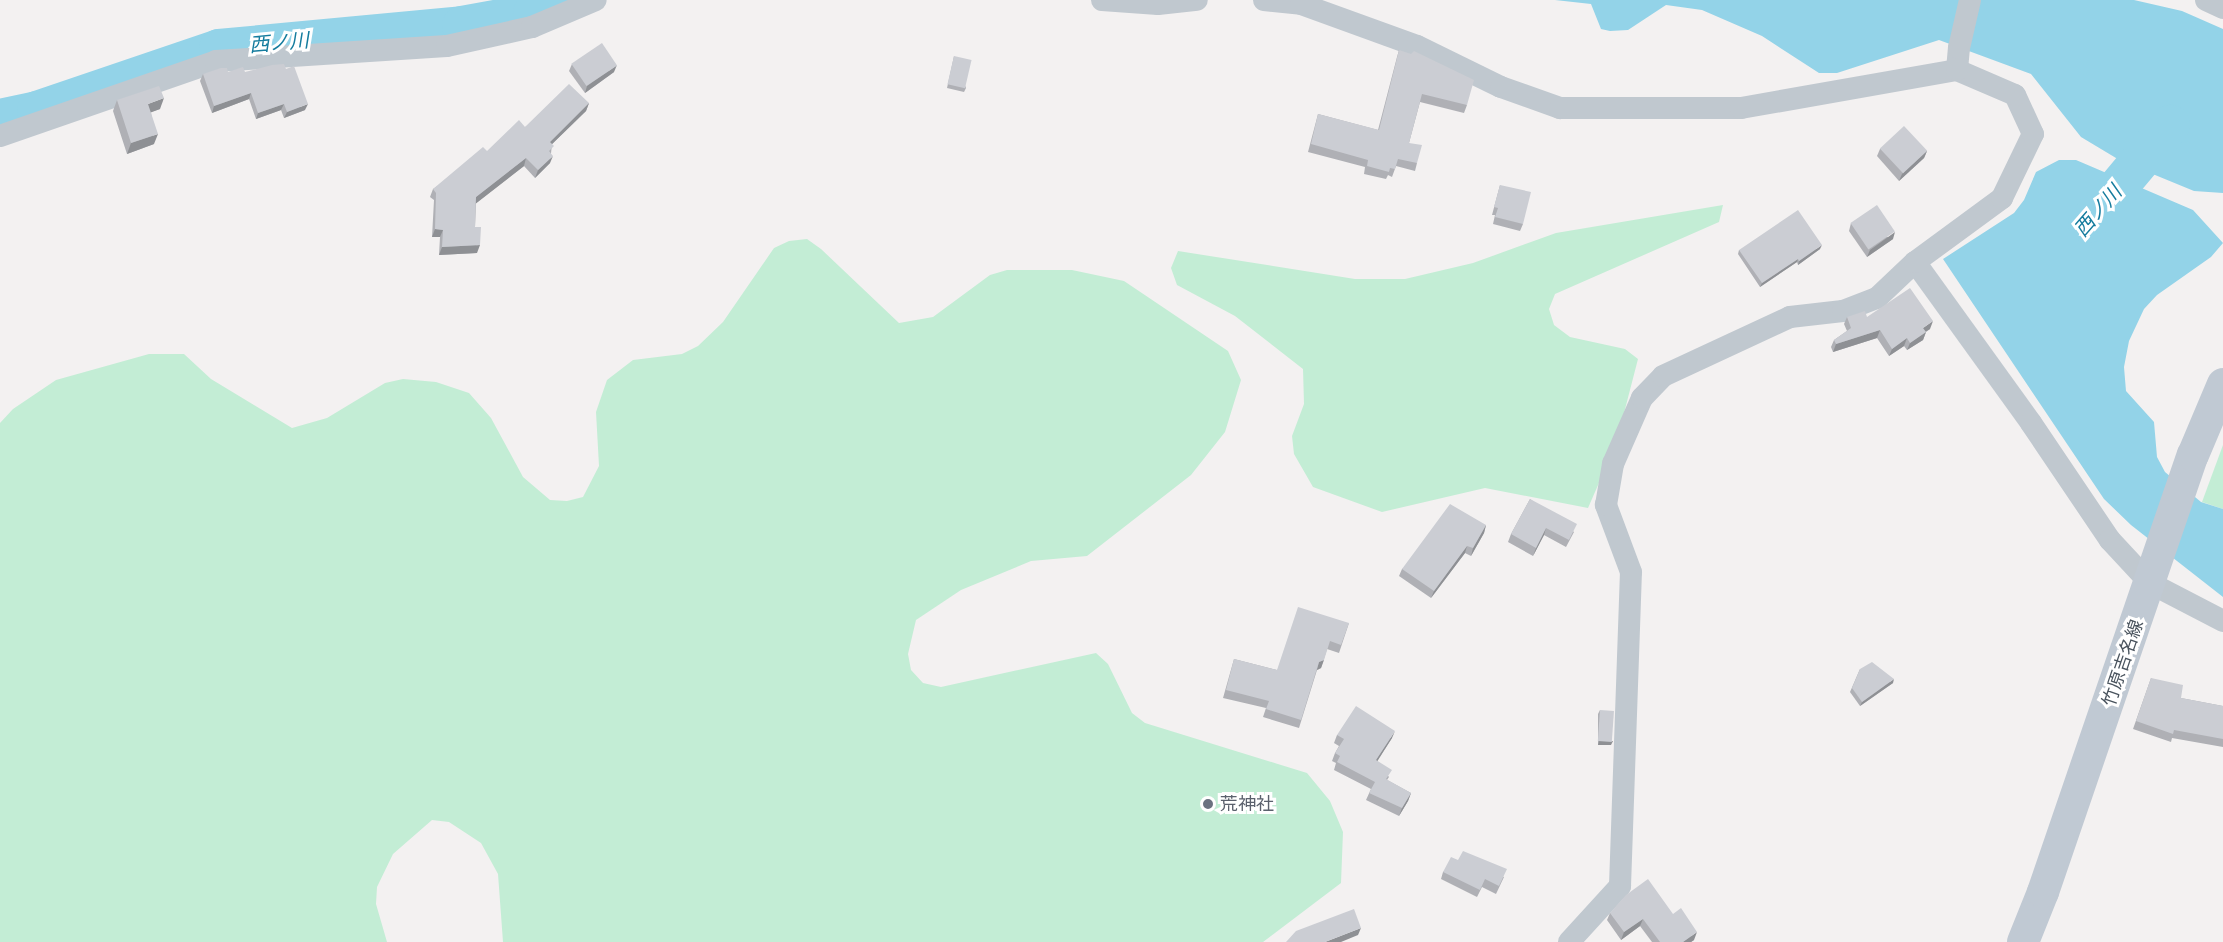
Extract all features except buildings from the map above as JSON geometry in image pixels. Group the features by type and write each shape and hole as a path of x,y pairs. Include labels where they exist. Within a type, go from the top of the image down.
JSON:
{"main road":[{"name":"竹原吉名線","path":"2023,942 2043,892 2193,454 2223,384"}],"street":[{"path":"0,136 216,62 447,46 532,27 596,0"},
{"path":"1102,0 1158,4 1197,0"},
{"path":"1264,0 1301,4 1417,45 1501,87 1560,108 1741,108 1958,59 2015,95 2033,134 2002,198 1915,262 1877,298 1843,311 1790,317 1663,376 1642,398 1613,464 1606,505 1631,572 1620,886 1569,942"},
{"path":"1958,59 1970,0"},
{"path":"2206,0 2223,8"},
{"path":"1915,262 2031,423 2110,540 2152,576 2223,621"}],"green space":[{"path":"1723,205 1719,222 1555,294 1549,309 1554,325 1570,337 1625,349 1638,359 1616,444 1588,508 1485,488 1382,512 1313,487 1294,454 1292,436 1304,404 1303,369 1235,316 1177,285 1171,268 1178,251 1355,279 1405,279 1473,263 1556,233"},
{"path":"807,239 821,249 899,323 933,317 990,275 1007,270 1072,270 1124,281 1228,351 1241,380 1225,432 1191,475 1087,556 1031,561 961,590 916,620 908,654 911,670 923,683 941,687 1096,653 1108,664 1132,713 1145,723 1307,773 1330,801 1343,832 1341,883 1263,942 503,942 498,874 481,843 449,822 432,820 393,854 377,887 376,904 387,942 0,942 0,423 13,409 56,380 149,354 184,354 211,379 292,428 327,418 385,383 403,379 436,382 469,393 491,418 523,477 550,500 567,501 583,497 599,466 596,412 607,380 633,360 682,354 698,346 723,322 774,248 789,241"},
{"path":"2223,445 2223,509 2202,502"}],"water":[{"path":"1555,0 2134,0 2182,11 2223,29 2223,193 2194,191 2121,161 2081,137 2031,74 1939,40 1837,73 1819,73 1762,36 1702,10 1666,5 1628,30 1610,31 1601,29 1591,4"},
{"path":"2059,160 2076,160 2193,210 2223,243 2211,257 2157,295 2144,309 2129,341 2124,367 2126,391 2154,422 2157,457 2165,472 2201,502 2223,509 2223,597 2131,525 2104,499 1943,259 2014,213 2024,200 2036,172"}],"waterway":[{"name":"西ノ川","path":"0,119 37,111 219,49 462,26 533,13 565,0"},
{"name":"西ノ川","path":"2088,223 2170,125"}],"place":[{"name":"荒神社","path":"1208,804"}]}
